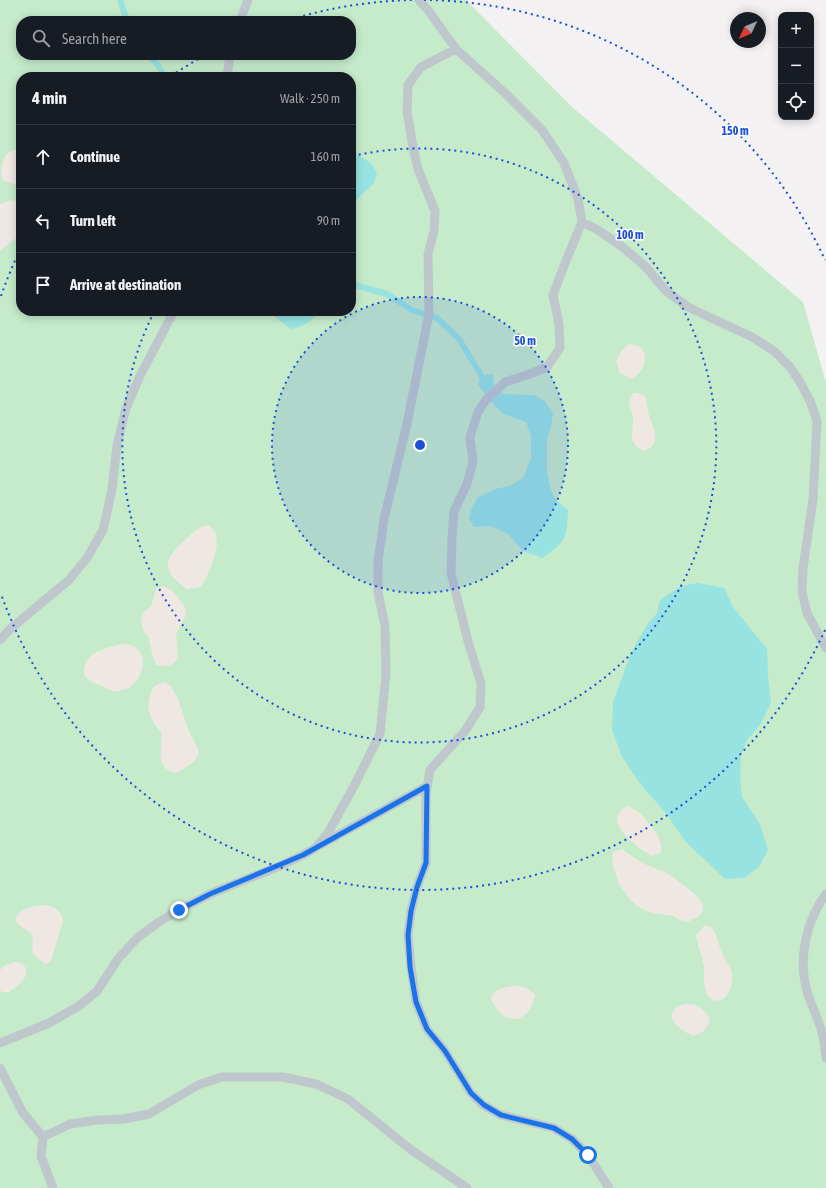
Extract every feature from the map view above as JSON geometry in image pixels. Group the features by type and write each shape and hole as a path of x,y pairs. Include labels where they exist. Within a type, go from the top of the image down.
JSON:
{"lane":[{"path":"242,16 248,0"},
{"path":"419,0 456,49 506,94 542,130 564,163 578,199 582,222 564,263 553,295 559,324 560,348 547,367 505,382 498,388 486,400 478,412 470,437 472,461 467,484 454,511 451,573 469,645 481,683 480,707 465,731 430,770 427,786 426,863 417,887 411,911 408,935 410,967 416,1002 427,1029 445,1051 471,1093 484,1105 501,1115 554,1128 572,1139 588,1155 608,1188"},
{"path":"315,848 328,833 380,734 386,674 384,626 378,592 378,562 384,519 407,424 427,329 429,314 428,254 434,231 435,212 418,169 413,147 407,112 408,85 421,67 456,49"},
{"path":"228,72 229,60"},
{"path":"582,222 598,230 621,246 645,266 666,291 688,307 733,327 774,351 790,367 800,382 811,403 817,421 813,499 803,568 802,592 807,613 826,648"},
{"path":"0,640 10,629 69,580 87,558 103,530 112,490 117,445 126,408 140,376 171,316"},
{"path":"0,1043 49,1023 79,1006 97,991 118,959 137,938 159,922 210,894 303,855 427,786"},
{"path":"826,894 810,924 804,948 804,971 807,989 823,1036 826,1058"},
{"path":"0,1068 23,1113 43,1137 41,1156 53,1188"},
{"path":"43,1137 70,1124 98,1120 124,1119 149,1114 198,1085 222,1077 283,1077 316,1084 348,1099 410,1150 467,1188"}],"green space":[{"path":"0,0 466,0 572,107 803,302 826,383 826,1188 0,1188"}],"sand":[{"path":"15,150 16,185 2,180 2,163 4,158 10,152"},
{"path":"11,200 16,201 16,238 0,251 0,204"},
{"path":"629,344 642,349 645,359 641,371 631,379 620,373 616,362 621,351"},
{"path":"634,393 641,394 646,399 648,413 655,435 654,444 645,451 633,442 632,438 633,415 629,403 631,396"},
{"path":"209,525 215,531 217,538 217,545 213,560 201,587 187,589 172,576 168,565 169,559 178,546 194,532 199,528"},
{"path":"162,586 172,590 185,607 186,615 176,634 178,658 174,663 166,666 157,665 154,661 148,636 143,630 141,618 145,611 151,606 156,589"},
{"path":"122,644 131,645 137,649 141,654 143,661 140,675 136,682 130,687 115,692 90,681 84,675 87,661 91,656 96,652"},
{"path":"164,682 171,686 178,699 188,729 199,754 194,762 177,773 170,771 162,763 161,732 153,721 149,710 149,698 154,686"},
{"path":"627,806 640,813 654,830 660,842 660,853 652,856 630,841 624,834 617,819 620,812"},
{"path":"622,849 642,863 669,874 695,894 703,904 702,912 699,916 687,922 681,921 673,916 653,913 642,909 631,901 619,884 612,862 613,852"},
{"path":"43,905 50,906 59,911 63,921 51,961 46,964 37,958 32,952 32,934 15,921 19,913 22,911"},
{"path":"704,926 710,926 714,932 732,974 731,987 727,995 719,1001 709,997 705,991 703,963 696,935"},
{"path":"14,962 22,963 26,968 26,975 22,982 9,992 2,992 0,990 0,970 5,965"},
{"path":"513,986 526,988 535,995 532,1005 527,1013 514,1019 508,1018 501,1014 491,998 497,990"},
{"path":"685,1004 699,1007 710,1018 706,1028 702,1032 693,1036 680,1028 671,1017 675,1008"}],"water":[{"path":"356,154 371,163 377,173 374,183 356,200"},
{"path":"275,316 316,316 307,323 291,329"},
{"path":"493,374 494,386 503,394 534,395 545,401 553,414 547,439 547,472 550,487 555,499 568,510 568,519 566,533 561,543 542,558 523,551 508,534 491,526 474,527 469,519 471,510 478,497 495,489 509,486 523,478 531,458 531,436 526,422 504,414 496,407 478,385 481,375"},
{"path":"698,583 724,588 733,607 767,649 771,703 760,725 747,740 741,756 740,777 742,797 760,824 768,850 759,867 744,878 725,879 685,841 666,813 641,785 622,757 612,730 613,702 631,653 647,625 657,613 660,600 681,586"}],"waterway":[{"path":"120,0 125,16"},
{"path":"153,60 162,72"},
{"path":"356,285 387,294 412,310 437,318 459,339 481,375"}],"route":[{"path":"179,910 210,894 242,882 303,855 427,786 426,863 417,887 411,911 408,935 410,967 416,1002 427,1029 445,1051 456,1072 471,1093 484,1105 501,1115 554,1128 572,1139 588,1155"}]}
